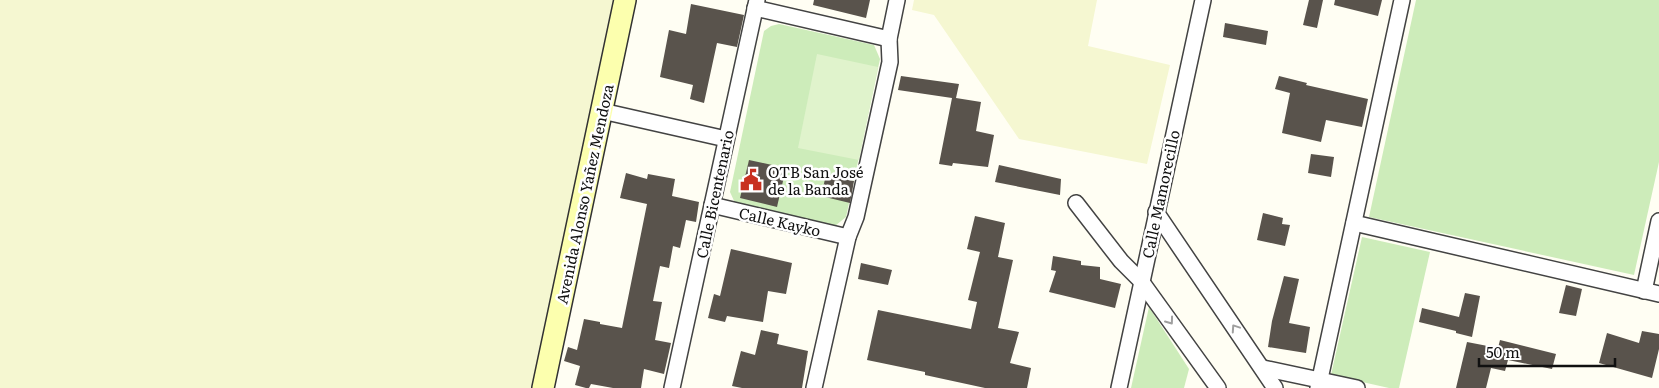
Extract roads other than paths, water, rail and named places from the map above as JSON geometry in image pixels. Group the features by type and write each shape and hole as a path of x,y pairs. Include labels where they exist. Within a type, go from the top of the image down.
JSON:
{"street":[{"name":"Avenida Alonso Yañez Mendoza","path":"543,388 626,0"},
{"path":"814,388 848,237 856,218 890,62 889,39 897,0"},
{"name":"Calle Mamorecillo","path":"1119,388 1203,0"},
{"path":"1319,384 1402,0"},
{"path":"756,4 889,39"},
{"name":"Calle Bicentenario","path":"672,388 756,4"},
{"path":"602,111 726,138"},
{"path":"1076,203 1121,261 1141,282 1218,388"},
{"name":"Calle Kayko","path":"712,205 848,237"},
{"path":"1156,212 1275,388"},
{"path":"1354,223 1652,293 1659,221"},
{"path":"1263,368 1319,384 1357,388"}],"place":[{"name":"OTB San José de la Banda","path":"751,180"}]}
